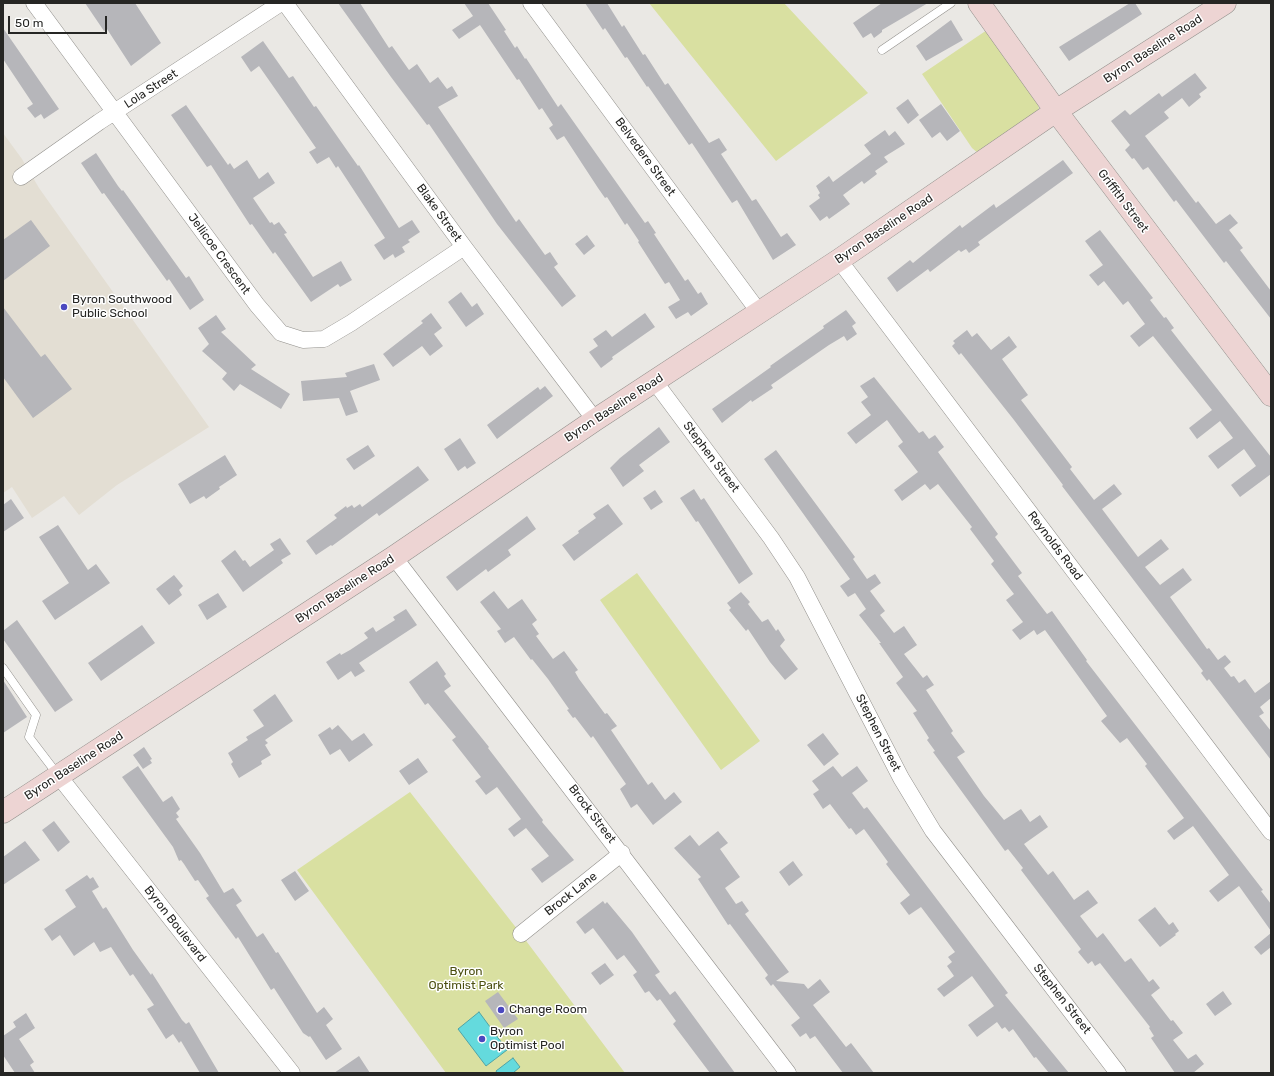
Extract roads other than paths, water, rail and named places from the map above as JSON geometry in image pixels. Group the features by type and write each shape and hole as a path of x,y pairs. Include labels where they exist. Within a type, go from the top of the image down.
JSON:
{"main road":[{"name":"Griffith Street","path":"979,3 1056,111 1271,396"},
{"name":"Byron Baseline Road","path":"3,812 394,557 595,420 839,260 1056,111 1225,3"}],"street":[{"name":"Jellicoe Crescent","path":"34,3 257,305 281,333 302,340 324,339 351,323 464,247"},
{"name":"Lola Street","path":"21,177 281,3"},
{"name":"Blake Street","path":"285,3 464,247 595,420"},
{"name":"Belvedere Street","path":"536,5 759,312"},
{"name":"Reynolds Road","path":"839,260 1271,832"},
{"name":"Stephen Street","path":"655,382 771,538 797,577 901,778 933,831 1118,1073"},
{"name":"Brock Street","path":"394,557 622,853 788,1073"},
{"name":"Byron Boulevard","path":"58,775 292,1073"},
{"name":"Brock Lane","path":"521,934 622,853"}],"lane":[{"path":"882,50 951,3"},
{"path":"3,668 36,715 28,736 58,775"}],"water":[{"name":"Byron Optimist Pool","path":"479,1012 507,1050 486,1066 458,1029"},
{"path":"513,1058 520,1067 513,1073 497,1073 496,1071"}],"place":[{"name":"Byron Southwood Public School","path":"64,307"},
{"name":"Change Room","path":"501,1010"},
{"name":"Byron Optimist Pool","path":"482,1039"}],"park label":[{"name":"Byron Optimist Park","path":"466,979"}]}
